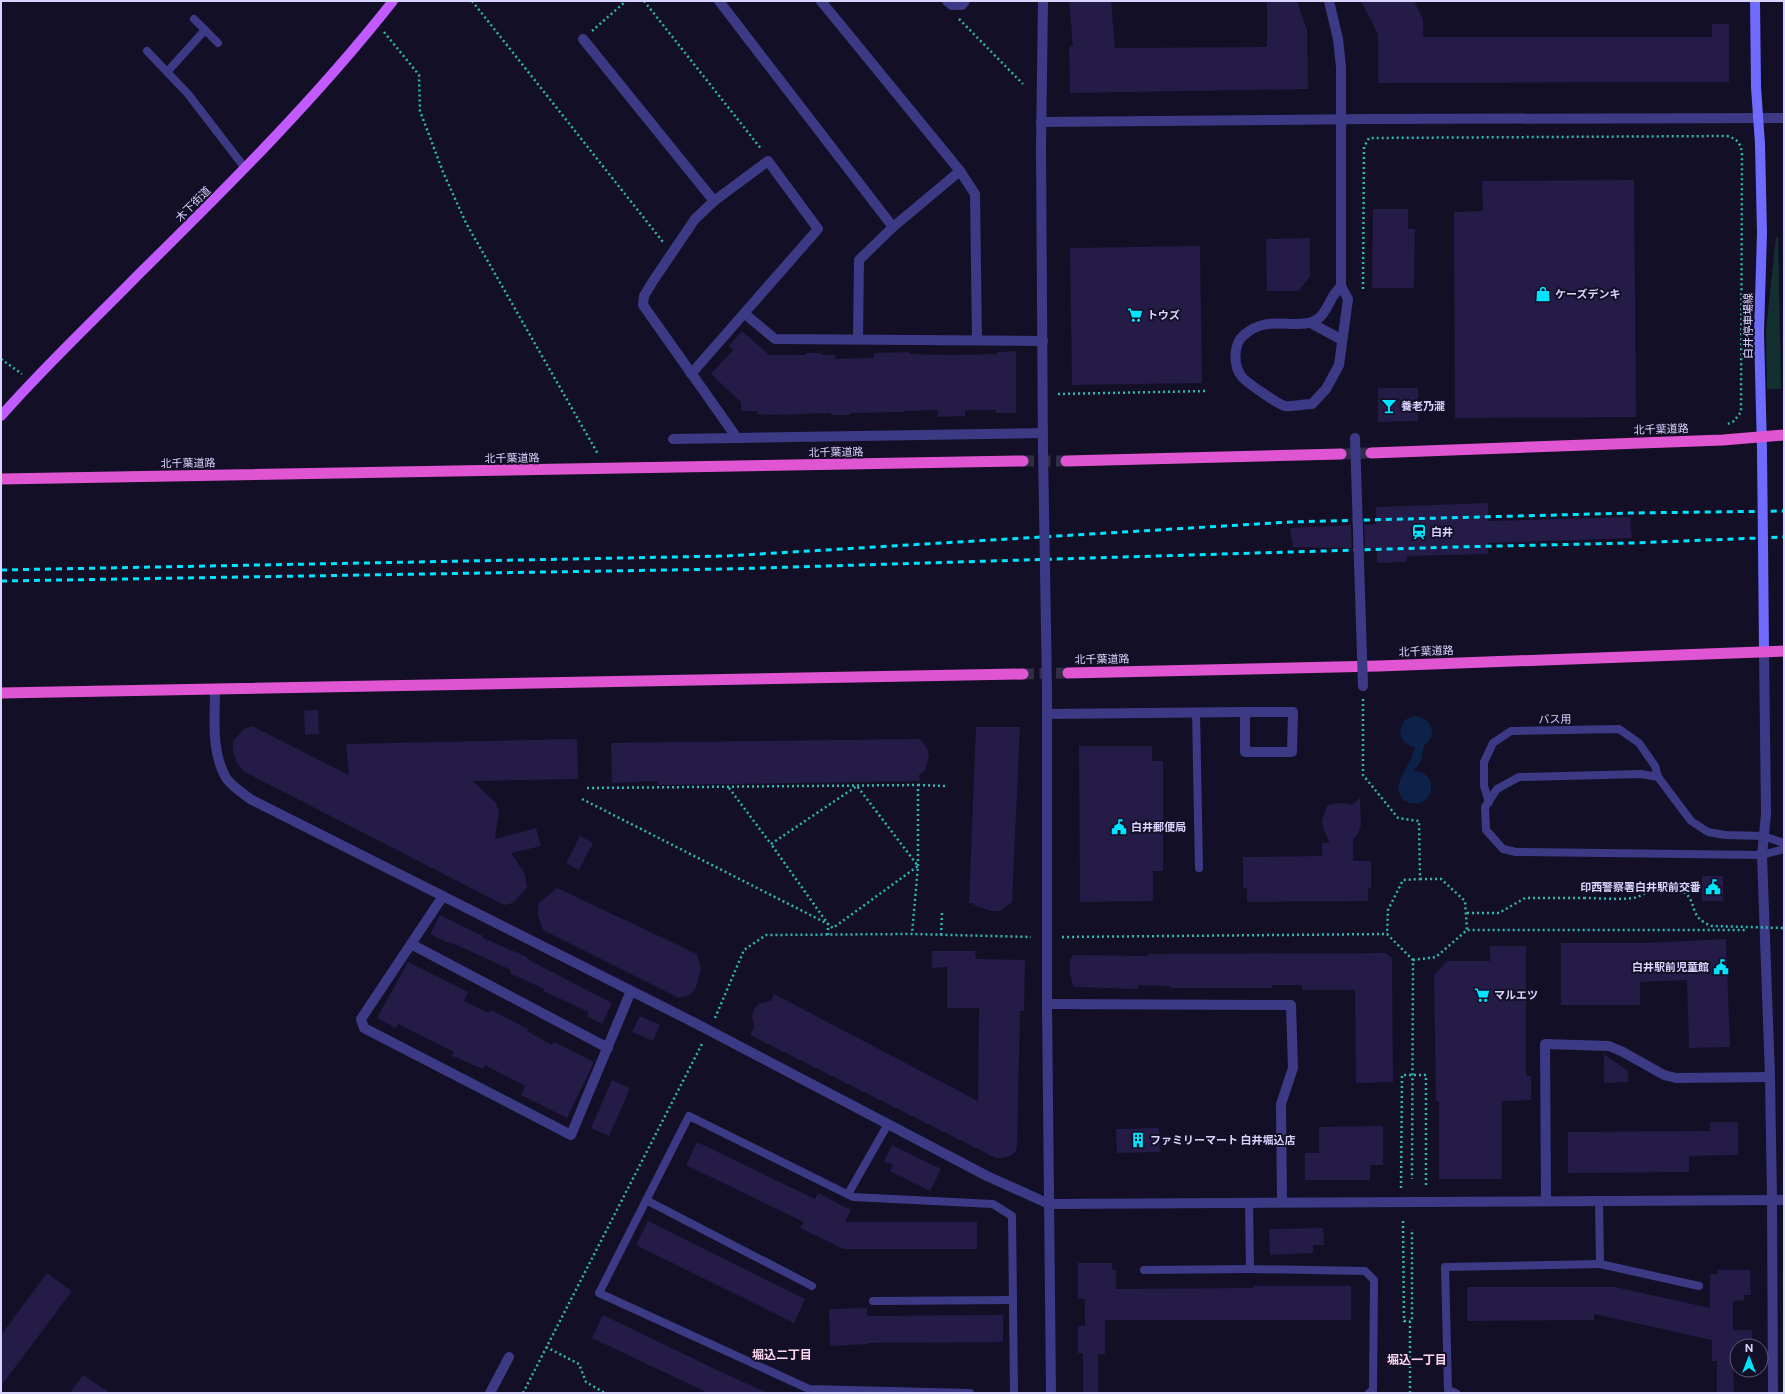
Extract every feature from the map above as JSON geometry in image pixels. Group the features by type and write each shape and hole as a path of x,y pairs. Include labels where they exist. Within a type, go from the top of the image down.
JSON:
{"highway":[{"name":"北千葉道路","path":"1371,453 1784,435"},
{"path":"1066,461 1341,454"},
{"name":"北千葉道路","path":"1,479 1023,461"},
{"name":"北千葉道路","path":"1068,673 1379,666 1784,651"},
{"path":"1,693 1023,674"}],"main road":[{"name":"木下街道","path":"1,416 32,382 245,168 336,71 393,1"},
{"name":"白井停車場線","path":"1755,1 1756,87 1762,233 1759,332 1764,652"}],"street":[{"path":"719,1 893,227"},
{"path":"821,1 960,172 975,194 977,340"},
{"path":"947,1 952,5 962,4 965,1"},
{"path":"1043,1 1041,122 1043,451 1047,688 1047,1004 1051,1393"},
{"path":"1329,1 1338,39 1341,67 1341,286 1348,299 1339,365 1326,389 1312,404 1285,406 1276,402 1242,378 1237,367 1235,353 1242,336 1255,326 1271,323 1311,323 1342,340"},
{"path":"583,38 714,201"},
{"path":"1041,122 1341,119 1784,118"},
{"path":"691,374 818,229 768,161 714,201 695,219 671,251 644,296 643,305 691,374 737,438"},
{"path":"858,339 859,260 893,227 960,172"},
{"path":"1311,323 1320,318 1328,307 1332,297 1341,286"},
{"path":"745,314 775,339 1043,341"},
{"path":"673,439 1043,433"},
{"path":"1355,438 1363,686"},
{"path":"1764,652 1766,814 1762,855 1770,1077 1772,1199 1772,1393"},
{"path":"216,689 214,727 217,757 225,778 250,799 631,990 987,1176 1049,1204 1546,1200 1784,1200"},
{"path":"1047,714 1196,712 1244,712 1293,712 1292,752 1244,752 1244,712"},
{"path":"443,896 361,1019 364,1028 571,1135 631,990"},
{"path":"411,944 608,1048"},
{"path":"1047,1004 1291,1005 1293,1068 1282,1104 1282,1202"},
{"path":"1546,1200 1545,1044 1609,1046 1623,1052 1664,1075 1676,1078 1770,1077"},
{"path":"490,1393 510,1357"}],"lane":[{"path":"194,19 218,43"},
{"path":"168,72 205,30"},
{"path":"147,51 188,94 245,168"},
{"path":"1196,712 1200,868"},
{"name":"バス用","path":"1489,802 1484,786 1484,762 1492,743 1511,731 1619,729 1639,743 1655,766 1658,777 1691,821 1708,832 1725,835 1763,836 1784,843"},
{"path":"1658,777 1641,774 1519,777 1497,789 1485,807 1486,830 1503,849 1516,852 1762,855 1784,849"},
{"path":"970,1393 809,1389 599,1293 689,1116 853,1197 993,1204 1012,1216 1014,1393"},
{"path":"848,1194 888,1124"},
{"path":"646,1200 812,1286"},
{"path":"1598,1200 1600,1264"},
{"path":"1249,1202 1250,1269"},
{"path":"1456,1393 1448,1390 1445,1267 1600,1264 1698,1286"},
{"path":"1144,1270 1365,1270 1374,1280 1373,1390 1369,1393"},
{"path":"873,1301 1013,1300"}],"path":[{"path":"472,1 671,251"},
{"path":"583,38 626,1"},
{"path":"644,1 760,148 768,161"},
{"path":"954,14 1023,84"},
{"path":"376,23 419,75 420,110 443,172 466,223 598,454"},
{"path":"1363,289 1364,147 1369,138 1727,136 1734,138 1740,144 1742,154 1742,412 1734,421 1722,426"},
{"path":"1,359 32,382"},
{"path":"1058,394 1208,390"},
{"path":"1363,686 1363,775 1398,818 1419,821 1420,879"},
{"path":"912,934 918,866 918,785"},
{"path":"771,844 857,786"},
{"path":"857,786 918,866"},
{"path":"587,788 945,786"},
{"path":"729,788 828,924 828,935"},
{"path":"582,799 834,928 918,866"},
{"path":"1387,934 1388,910 1403,880 1420,879 1441,879 1465,901 1467,930"},
{"path":"1467,913 1500,913 1525,898 1633,898 1647,893 1658,886 1667,884 1682,889 1690,897 1694,912 1702,922 1712,926 1784,928"},
{"path":"941,935 942,913"},
{"path":"1413,960 1436,956 1467,930 1745,930"},
{"path":"713,1022 744,950 766,935 912,934 1031,937"},
{"path":"1062,937 1387,934 1413,960 1412,1179"},
{"path":"523,1393 703,1041"},
{"path":"1401,1188 1402,1075 1426,1075 1426,1188"},
{"path":"1403,1221 1404,1321 1410,1321"},
{"path":"1410,1393 1412,1229"},
{"path":"546,1347 578,1364 586,1382 605,1393"}],"green space":[{"path":"1776,237 1778,237 1781,389 1767,389 1766,331"}],"water":[{"path":"1413,716 1422,718 1429,723 1432,734 1424,746 1421,762 1413,771 1423,773 1429,778 1431,785 1430,792 1427,798 1421,803 1413,804 1403,800 1398,790 1399,784 1415,747 1404,742 1400,730 1405,720"}],"building":[{"path":"1069,1 1111,1 1115,48 1267,47 1267,1 1297,1 1307,30 1308,89 1070,93 1069,46 1073,46"},
{"path":"1361,1 1414,1 1423,19 1423,37 1712,37 1712,24 1729,24 1729,82 1378,83 1378,34"},
{"path":"1634,180 1636,417 1455,418 1454,212 1483,211 1482,181"},
{"path":"1373,209 1408,209 1408,229 1415,229 1414,288 1372,288"},
{"path":"1310,238 1310,276 1299,291 1267,291 1266,239"},
{"path":"1200,246 1202,383 1072,385 1070,248"},
{"path":"742,331 769,355 806,355 806,353 821,353 821,355 835,355 835,359 874,358 874,353 909,352 909,354 950,355 997,354 997,352 1016,351 1016,413 996,413 996,410 965,410 965,416 938,417 938,410 850,413 850,415 831,415 831,413 774,415 757,414 757,411 741,411 741,402 711,374 733,350 729,346"},
{"path":"1378,388 1418,388 1418,421 1378,422"},
{"name":"白井","path":"1488,503 1488,521 1630,517 1632,538 1488,543 1488,554 1407,556 1406,562 1377,563 1377,548 1365,548 1364,525 1376,524 1376,507"},
{"path":"1351,525 1352,548 1293,547 1290,528"},
{"path":"318,710 319,734 305,735 304,711"},
{"path":"252,726 349,775 346,744 577,739 578,779 473,781 496,803 499,810 495,839 536,828 541,846 511,853 525,874 527,888 513,903 504,905 243,771 236,761 233,751 233,741 244,729"},
{"path":"976,727 1020,727 1012,902 1000,911 991,911 976,906 973,903 969,903"},
{"path":"920,739 927,748 929,756 925,771 919,775 920,781 658,785 658,781 612,783 611,743"},
{"path":"1079,746 1152,746 1152,761 1163,761 1163,871 1153,871 1153,901 1080,902"},
{"path":"1360,798 1361,825 1357,835 1353,839 1353,861 1371,861 1371,888 1368,888 1368,901 1247,902 1247,888 1243,888 1243,857 1322,856 1322,843 1330,843 1323,828 1322,821 1327,805 1342,803 1352,805"},
{"path":"580,836 593,843 579,870 566,863"},
{"path":"1702,876 1723,876 1723,901 1702,901"},
{"path":"557,888 697,954 701,970 695,989 690,995 679,998 543,930 538,916 538,904"},
{"path":"440,915 483,936 483,938 527,957 527,959 612,1003 602,1024 587,1016 589,1012 543,991 544,989 510,973 511,970 430,934"},
{"path":"1726,939 1730,1047 1689,1048 1687,980 1640,982 1640,1005 1561,1005 1561,943 1647,943"},
{"path":"1490,946 1526,946 1526,1076 1531,1076 1531,1100 1502,1101 1502,1179 1439,1179 1439,1101 1436,1101 1434,975 1447,961 1490,961"},
{"path":"932,951 975,951 976,959 1025,960 1024,1011 1020,1011 1017,1145 1016,1151 1012,1155 1004,1158 996,1158 750,1035 754,1027 752,1016 754,1009 760,1003 771,1001 774,994 978,1101 979,1008 947,1008 947,967 932,968"},
{"path":"1386,953 1392,958 1393,1082 1356,1083 1355,990 1302,990 1302,985 1272,985 1272,988 1170,988 1170,986 1138,985 1138,989 1074,987 1070,976 1070,959 1073,955 1148,956 1148,954"},
{"path":"408,962 468,992 464,1001 489,1013 491,1010 528,1029 527,1031 552,1045 554,1042 594,1062 567,1118 521,1095 525,1086 485,1065 483,1069 452,1056 454,1052 398,1024 396,1028 377,1018"},
{"path":"640,1016 660,1025 653,1041 632,1032"},
{"path":"1604,1054 1628,1071 1628,1082 1604,1083"},
{"path":"612,1080 630,1088 609,1136 591,1128"},
{"path":"1710,1122 1738,1122 1738,1155 1689,1156 1689,1172 1568,1173 1568,1132 1710,1131"},
{"path":"1383,1126 1383,1165 1370,1165 1370,1180 1305,1180 1305,1153 1319,1153 1319,1127"},
{"name":"ファミリーマート 白井堀込店","path":"1159,1128 1160,1152 1117,1153 1116,1129"},
{"path":"697,1142 815,1199 818,1193 851,1210 845,1222 977,1222 977,1249 843,1249 800,1228 804,1222 686,1165"},
{"path":"892,1145 941,1169 930,1191 890,1171 893,1165 884,1161"},
{"path":"648,1221 805,1299 794,1323 636,1245"},
{"path":"1323,1228 1324,1245 1313,1245 1313,1253 1270,1255 1269,1229"},
{"path":"1078,1263 1112,1263 1112,1270 1116,1270 1116,1289 1253,1288 1253,1286 1351,1286 1351,1320 1105,1320 1105,1354 1098,1354 1098,1393 1083,1393 1083,1353 1078,1353 1078,1326 1085,1326 1085,1299 1078,1299"},
{"path":"1717,1270 1750,1270 1751,1295 1744,1295 1744,1300 1733,1301 1733,1330 1752,1330 1752,1338 1729,1338 1729,1378 1734,1378 1734,1393 1717,1393 1717,1361 1712,1361 1712,1340 1594,1314 1594,1320 1467,1321 1467,1287 1615,1287 1710,1308 1710,1274 1717,1274"},
{"path":"47,1273 72,1291 1,1386 1,1335"},
{"path":"867,1308 867,1316 1003,1315 1003,1342 868,1343 830,1346 829,1309"},
{"path":"603,1315 768,1393 708,1393 592,1338"},
{"path":"83,1375 110,1393 70,1393"}],"tunnel":[{"path":"1341,454 1371,453"},
{"path":"1023,461 1066,461"},
{"path":"1023,674 1068,673"}],"railway":[{"path":"1,570 726,556 1290,522 1632,513 1784,511"},
{"path":"1,581 727,569 1632,543 1784,537"}],"place":[{"name":"ケーズデンキ","path":"1543,294"},
{"name":"トウズ","path":"1135,315"},
{"name":"養老乃瀧","path":"1389,406"},
{"name":"白井","path":"1419,532"},
{"name":"白井郵便局","path":"1119,827"},
{"name":"印西警察署白井駅前交番","path":"1713,887"},
{"name":"白井駅前児童館","path":"1721,967"},
{"name":"マルエツ","path":"1482,995"},
{"name":"ファミリーマート 白井堀込店","path":"1138,1140"}],"district":[{"name":"堀込二丁目","path":"782,1355"},
{"name":"堀込一丁目","path":"1417,1360"}]}
